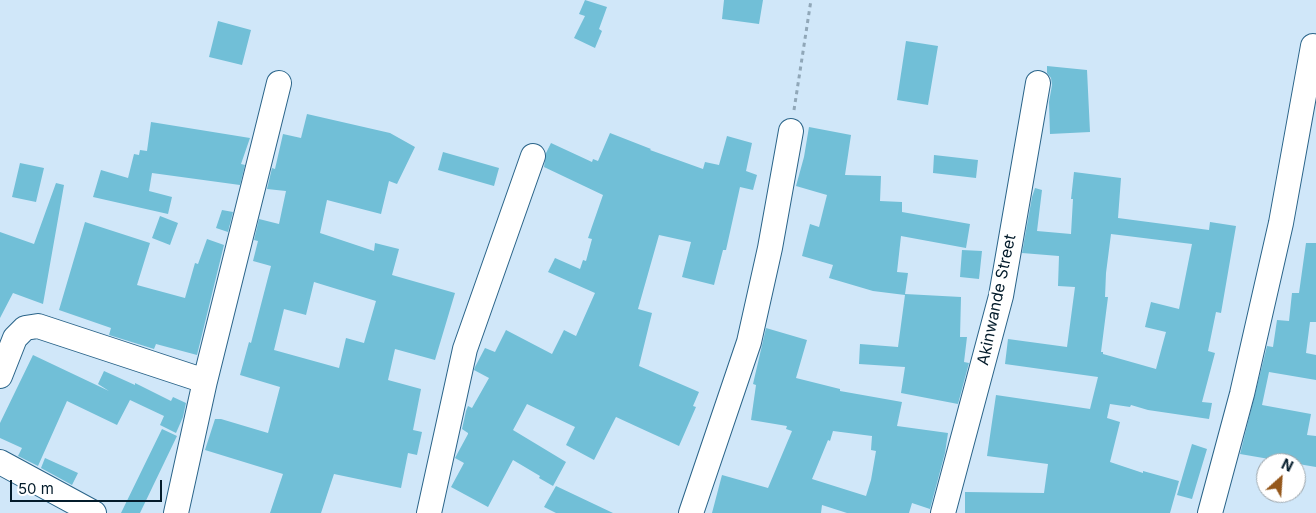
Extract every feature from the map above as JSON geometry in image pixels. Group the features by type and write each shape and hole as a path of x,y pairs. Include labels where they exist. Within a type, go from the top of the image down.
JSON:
{"street":[{"path":"1210,513 1242,394 1281,223 1313,46"},
{"path":"176,513 206,381 279,83"},
{"name":"Akinwande Street","path":"943,513 1001,296 1038,83"},
{"path":"691,513 749,342 770,248 791,131"},
{"path":"429,513 465,349 533,156"},
{"path":"0,376 15,338 25,328 38,326 206,381"},
{"path":"0,462 94,513"}],"path":[{"path":"791,131 811,0"}],"building":[{"path":"585,0 607,7 599,29 602,31 595,48 574,38 585,16 579,14"},
{"path":"724,0 763,0 759,24 722,19"},
{"path":"218,21 251,30 242,65 209,57"},
{"path":"906,41 938,46 928,105 897,100"},
{"path":"1047,66 1087,70 1090,132 1050,134 1049,102 1052,85 1051,78 1047,73"},
{"path":"307,114 390,133 415,147 397,184 389,181 381,214 327,200 320,233 374,251 375,243 399,249 392,275 455,293 435,360 395,349 388,380 421,389 413,430 422,432 417,455 408,453 401,488 334,474 321,513 270,513 283,474 205,450 215,419 221,419 268,433 280,387 240,375 249,342 251,343 271,266 253,261 258,241 254,240 259,219 279,224 286,191 267,189 272,168 275,169 283,134 301,138","holes":["314,282 376,301 364,343 346,338 339,368 274,350 284,309 306,315"]},
{"path":"151,122 250,138 241,164 245,165 240,185 152,173 149,191 172,197 168,214 93,197 101,170 128,178 134,154 139,155 140,150 147,151"},
{"path":"809,127 851,135 845,175 881,176 880,201 902,202 902,212 970,224 966,248 901,236 897,272 908,273 905,294 961,297 960,337 967,337 964,362 969,363 958,404 901,393 905,367 859,364 860,344 898,347 905,295 873,291 829,278 833,265 802,256 810,224 819,227 827,195 796,186 804,157"},
{"path":"610,133 703,169 705,162 719,165 727,136 752,143 746,171 757,175 753,190 740,187 726,250 723,250 714,285 682,277 691,242 659,235 638,309 652,313 639,366 699,392 693,406 696,407 679,446 616,417 594,460 566,445 575,427 527,404 513,430 566,462 553,486 513,460 488,507 451,487 464,463 455,458 468,434 462,429 466,411 468,406 472,408 489,378 474,370 485,348 495,352 506,330 552,354 564,330 576,336 595,293 548,272 555,258 580,269 583,260 586,261 592,239 588,238 603,195 544,167 546,153 551,143 592,162 593,159 598,161"},
{"path":"443,152 499,168 494,186 438,170"},
{"path":"934,155 978,160 976,178 933,173"},
{"path":"20,163 44,168 36,202 12,197"},
{"path":"1074,172 1121,178 1118,218 1209,230 1210,222 1236,226 1221,313 1216,312 1208,351 1215,353 1202,402 1212,403 1209,419 1148,410 1131,405 1130,407 1110,404 1107,418 1120,422 1110,462 1143,473 1143,471 1179,481 1170,513 965,513 965,492 1044,493 1048,464 987,456 996,395 1090,409 1098,377 1005,364 1008,339 1067,347 1075,287 1058,286 1059,256 1022,253 1035,188 1042,190 1037,231 1071,234 1073,199 1071,199","holes":["1111,234 1192,244 1179,309 1151,302 1145,327 1166,332 1156,369 1103,354 1101,352 1108,297 1105,297 1106,273"]},
{"path":"56,183 64,185 43,304 13,293 0,318 0,232 34,244"},
{"path":"222,210 233,212 228,232 216,228"},
{"path":"160,216 178,223 170,245 152,238"},
{"path":"85,222 150,243 137,285 185,298 195,263 198,264 207,239 224,245 197,355 156,344 154,349 109,335 111,328 59,310"},
{"path":"1306,243 1316,243 1316,322 1310,322 1306,353 1316,355 1316,380 1269,372 1262,405 1311,414 1307,435 1316,436 1316,467 1306,465 1306,453 1256,453 1256,457 1240,454 1267,346 1273,347 1277,320 1289,321 1292,293 1299,293"},
{"path":"962,250 982,251 979,279 960,277"},
{"path":"766,328 807,340 796,378 840,389 840,391 902,402 897,426 948,433 945,453 930,509 912,503 909,513 847,513 822,505 821,513 712,513 722,475 768,488 792,431 786,429 787,426 751,420 756,385 753,384","holes":["833,431 872,436 871,450 876,451 866,496 812,479"]},
{"path":"33,355 109,391 98,384 104,371 135,385 135,383 171,401 173,397 186,403 183,417 176,433 160,425 164,416 130,400 117,425 67,401 38,466 18,456 22,448 0,438 0,423"},
{"path":"162,429 177,436 140,513 121,513"},
{"path":"1192,444 1207,449 1192,499 1177,495"},
{"path":"45,458 78,473 72,485 41,468"},
{"path":"556,486 613,513 556,513 544,507"}]}
